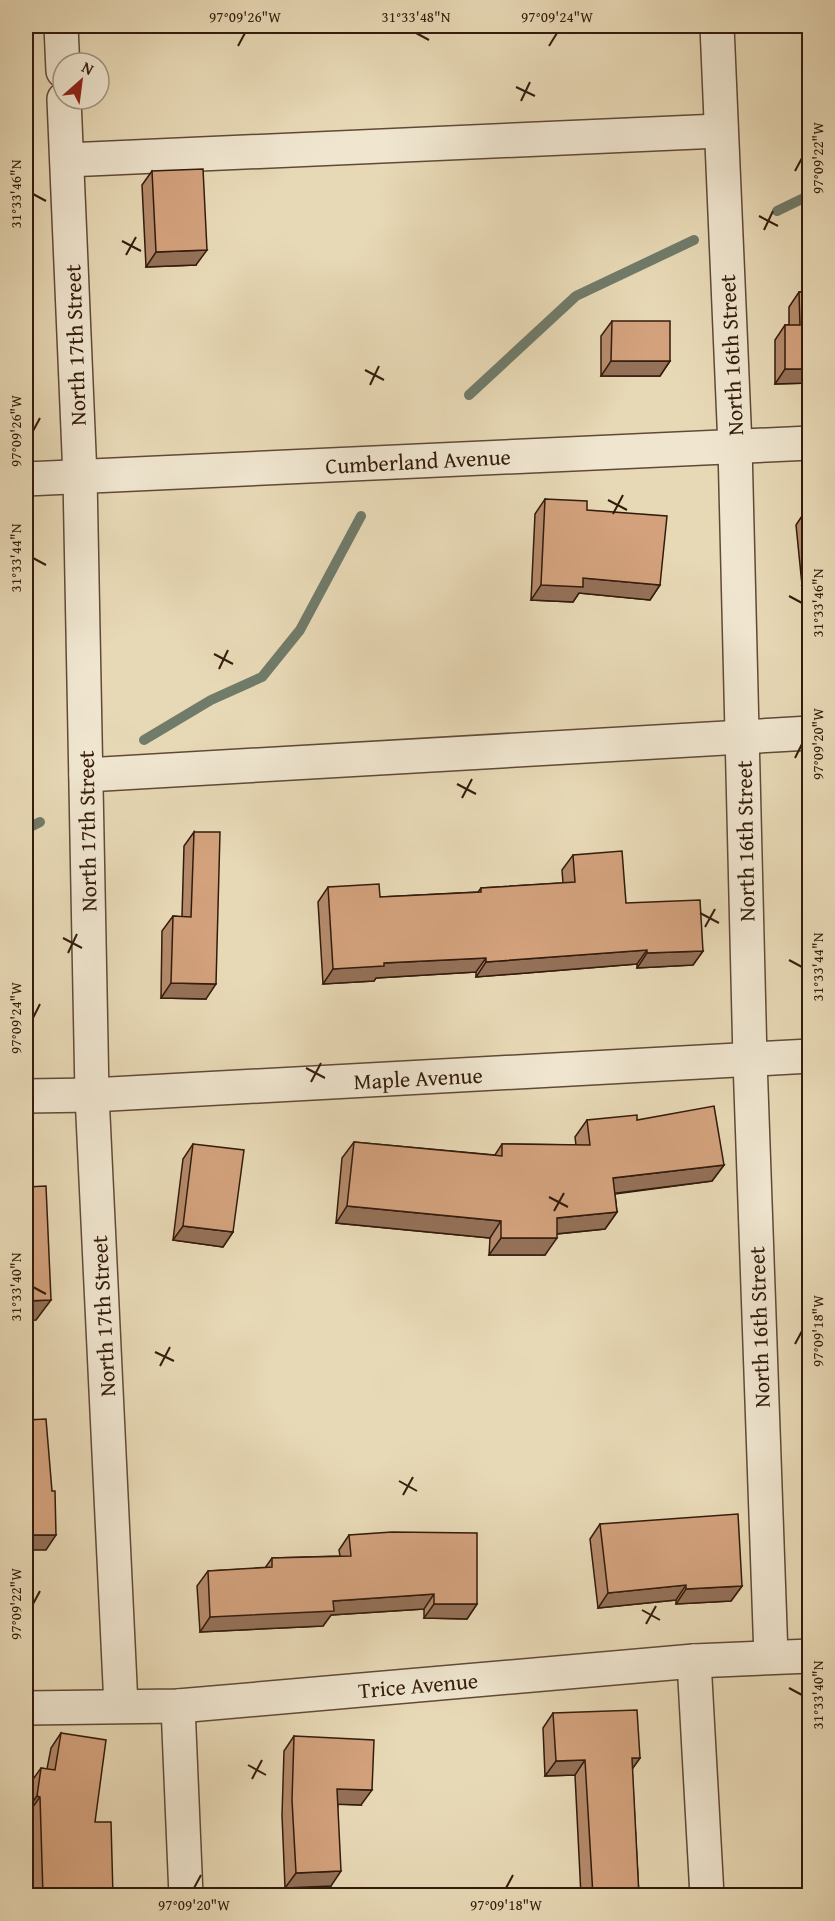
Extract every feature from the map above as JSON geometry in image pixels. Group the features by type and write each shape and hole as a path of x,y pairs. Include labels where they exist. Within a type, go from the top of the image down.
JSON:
{"street":[{"path":"61,26 62,51"},
{"name":"North 16th Street","path":"717,26 719,130 735,446 750,1060 771,1657"},
{"name":"North 17th Street","path":"65,111 80,477 92,1095 122,1706"},
{"path":"68,160 719,130"},
{"name":"Cumberland Avenue","path":"26,478 810,443"},
{"path":"86,775 810,733"},
{"name":"Maple Avenue","path":"26,1096 92,1095 810,1056"},
{"name":"Trice Avenue","path":"26,1708 178,1706 694,1661 810,1656"},
{"path":"694,1661 707,1896"},
{"path":"178,1706 186,1896"}],"building":[{"path":"203,169 207,250 156,252 152,171"},
{"path":"799,292 810,292 810,369 785,369 785,325 800,325"},
{"path":"612,321 670,321 670,361 611,361"},
{"path":"545,499 587,501 587,510 667,516 660,585 583,578 583,587 541,585"},
{"path":"810,509 810,543 806,510"},
{"path":"194,832 220,832 216,984 171,983 173,916 191,917"},
{"path":"622,851 626,903 700,900 703,951 647,953 647,950 486,962 486,958 384,963 384,966 333,969 328,887 379,884 380,897 481,892 481,888 575,882 573,855"},
{"path":"714,1106 724,1165 613,1178 617,1212 557,1218 557,1238 501,1238 501,1221 347,1206 354,1142 502,1156 502,1144 590,1145 587,1120 637,1115 637,1120"},
{"path":"193,1144 244,1150 233,1232 183,1226"},
{"path":"46,1186 51,1300 26,1301 26,1187"},
{"path":"46,1419 52,1491 55,1491 56,1535 26,1535 26,1420"},
{"path":"738,1514 742,1586 686,1589 686,1585 608,1593 600,1524"},
{"path":"392,1532 477,1533 477,1604 434,1604 434,1594 333,1601 334,1611 210,1617 208,1571 272,1567 272,1558 351,1556 349,1535"},
{"path":"637,1710 640,1758 632,1758 639,1896 593,1896 585,1760 556,1761 553,1713"},
{"path":"61,1733 106,1740 95,1822 111,1822 113,1896 43,1896 40,1797 37,1796 41,1768 55,1770"},
{"path":"294,1736 374,1740 372,1790 337,1789 341,1871 296,1873 292,1800"}],"waterway":[{"path":"777,211 810,195"},
{"path":"469,395 576,296 694,240"},
{"path":"144,740 211,700 262,677 300,630 361,516"},
{"path":"26,829 40,822"}]}
